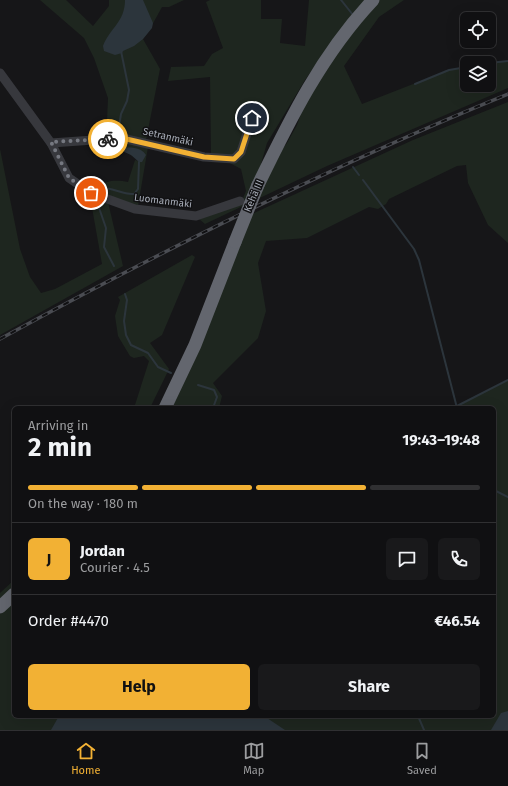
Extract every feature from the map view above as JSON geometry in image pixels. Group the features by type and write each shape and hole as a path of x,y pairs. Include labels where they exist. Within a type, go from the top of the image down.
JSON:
{"highway":[{"name":"Kehä III","path":"166,406 195,345 258,185 286,127 309,85 348,29 373,0"},
{"path":"0,607 12,596"}],"street":[{"name":"Luomanmäki","path":"0,73 51,142 69,178 77,185 91,193 122,206 135,209 196,216 240,201"},
{"name":"Setranmäki","path":"51,142 122,138 204,157 234,159 241,152 252,118"}],"shaded area":[{"path":"40,0 66,0 93,26 109,6 109,0 184,0 169,7 162,7 151,28 143,39 160,69 146,140 148,147 138,206 97,192 102,185 110,181 128,182 135,160 142,162 120,148 120,150 109,145 111,135 107,121 108,98 94,58 84,38"},
{"path":"125,0 143,0 153,23 152,28 143,39 122,53 115,55 104,51 103,46 123,14"},
{"path":"210,0 261,0 261,19 282,19 280,43 305,46 309,0 366,0 350,17 305,80 267,143 261,164 277,156 287,143 297,125 306,99 332,59 379,0 404,0 379,17 344,66 362,104 449,70 460,68 460,92 496,92 496,63 508,61 508,88 327,166 205,224 199,219 241,203 246,191 241,169 211,153 210,77 168,81 171,67 204,66 212,54 223,48 206,2"},
{"path":"508,102 508,243 488,225 468,183 466,165 457,166 389,199 386,204 378,209 369,207 307,238 266,241 258,263 266,311 258,338 213,383 222,396 220,406 173,406 252,214 413,140"},
{"path":"120,147 138,149 146,155 142,162 139,162 131,155 120,150"},
{"path":"0,149 20,249 30,277 41,293 55,289 102,264 91,202 81,191 108,202 123,266 0,335"},
{"path":"192,255 195,257 162,335 150,343 169,369 151,406 135,406 149,361 144,356 134,358 130,356 118,336 115,316 120,300 118,297"},
{"path":"508,380 508,730 0,730 0,614 12,604 12,718 496,718 496,406 457,406"},
{"path":"12,582 12,590 0,600 0,593"},
{"path":"508,711 508,730 491,730 501,713"},
{"path":"58,718 267,718 285,730 51,730"}],"waterway":[{"path":"341,0 353,15"},
{"path":"118,133 121,114 127,101 129,90 121,51"},
{"path":"496,62 508,61"},
{"path":"415,84 449,70 460,68"},
{"path":"118,142 120,147"},
{"path":"100,192 103,188 134,194 138,189 139,162"},
{"path":"353,167 359,175"},
{"path":"363,180 414,249 419,260 456,406"},
{"path":"97,202 106,228 104,247 114,266"},
{"path":"125,294 127,300 124,321 126,335 131,345 148,353 158,367 171,373"},
{"path":"457,406 508,380"},
{"path":"198,385 214,390 217,397 214,406"},
{"path":"496,491 508,497"},
{"path":"419,718 424,730"}],"railway":[{"path":"0,339 124,273 250,209 443,121 508,94"}],"way so far":[{"path":"91,193 77,185 69,178 51,142 108,139"}],"route":[{"path":"108,139 122,138 204,157 234,159 241,152 252,118"}]}
